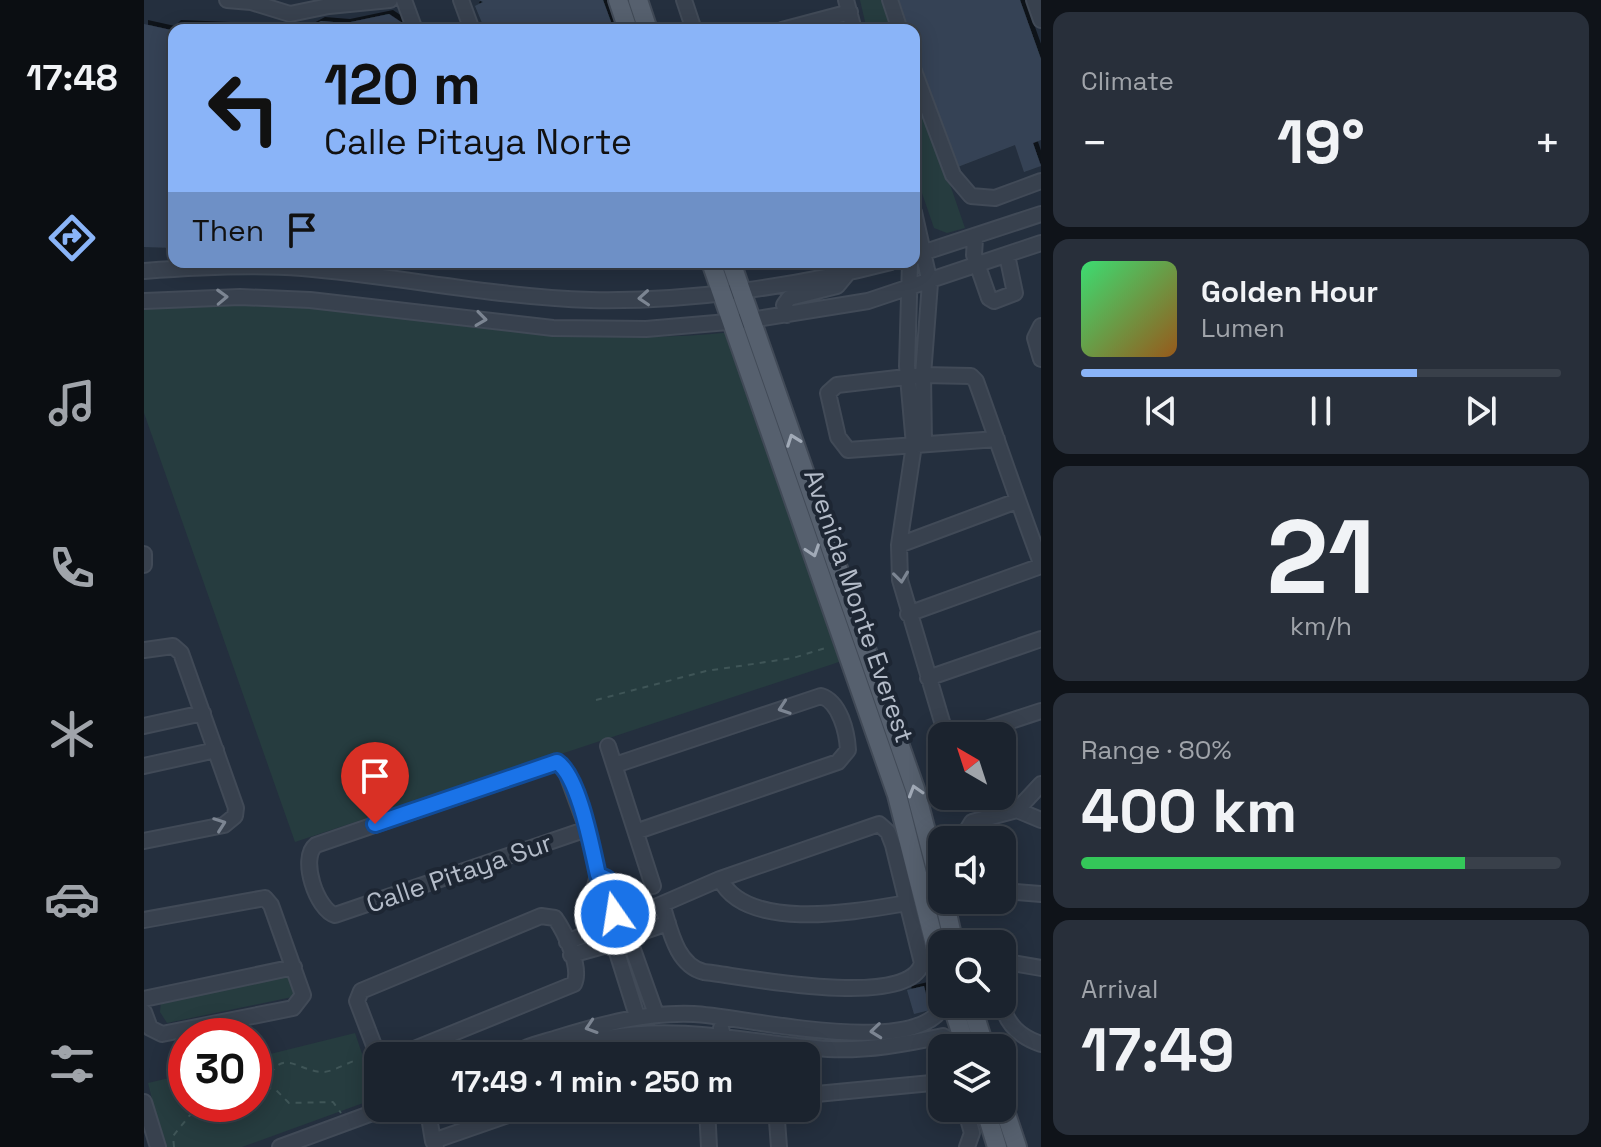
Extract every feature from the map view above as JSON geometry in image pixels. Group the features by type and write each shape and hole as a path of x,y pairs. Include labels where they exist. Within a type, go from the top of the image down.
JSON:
{"main road":[{"path":"618,0 626,24"},
{"path":"638,0 645,24"},
{"name":"Avenida Monte Everest","path":"715,268 731,291 742,321 875,713"},
{"name":"Avenida Monte Everest","path":"731,268 731,291"},
{"name":"Avenida Monte Everest","path":"742,321 845,643 875,713 915,789 928,848"},
{"path":"989,1122 997,1147"},
{"path":"1009,1122 1017,1147"}],"street":[{"path":"227,0 251,2 290,14 329,6 390,0"},
{"path":"404,0 413,24"},
{"path":"461,0 470,24"},
{"path":"684,0 692,24"},
{"path":"890,0 898,24"},
{"path":"1034,0 1041,20"},
{"path":"798,24 848,6"},
{"path":"920,87 953,175 971,196 995,198 1041,181"},
{"path":"915,376 930,283 920,254 975,239 1041,214"},
{"path":"975,239 973,248 991,300 1012,296 1016,289 1007,255"},
{"path":"144,301 240,297 395,308 541,327 600,331 742,321 868,301 930,283 1041,243"},
{"path":"144,271 202,268"},
{"path":"265,268 594,300 731,291 869,268"},
{"path":"910,268 919,444 899,545 900,580 942,722"},
{"path":"787,315 784,305 789,298 837,286 847,274"},
{"path":"395,308 401,279"},
{"path":"1039,329 1036,346 1041,359"},
{"path":"908,614 1041,564 997,439 971,376 915,376 837,385 828,393 838,437 848,450 997,439"},
{"path":"899,545 1017,501"},
{"path":"144,554 144,565"},
{"path":"928,678 1041,639"},
{"path":"144,650 167,645 178,649 236,808 235,816 224,825 144,841"},
{"path":"615,765 815,697 829,699 843,726 848,750 838,762 638,831"},
{"path":"1008,722 1041,711"},
{"path":"144,726 203,713"},
{"path":"843,726 875,713"},
{"path":"608,746 638,831 653,886"},
{"path":"144,766 216,750"},
{"name":"Calle Pitaya Sur","path":"550,762 562,765 587,829 339,914 330,914 323,908 308,855 316,845 550,762"},
{"path":"1017,810 1041,784"},
{"path":"973,826 984,817 1017,810 1041,820"},
{"path":"569,949 614,920 873,824 883,826 893,845 922,963 914,976 897,982 837,989 704,972 687,965 662,904"},
{"path":"587,829 598,875 607,879 614,920 622,943 656,1014"},
{"path":"720,879 727,892 741,903 791,912 842,913 907,903"},
{"path":"1016,892 1041,894"},
{"path":"144,920 265,898 271,905 303,995 293,1008 162,1034 145,1019"},
{"path":"373,1042 358,996 366,988 541,916 555,918 569,949 576,981 436,1042"},
{"path":"614,920 622,943 637,1016"},
{"path":"569,949 622,943 668,923"},
{"path":"1016,964 1041,968"},
{"path":"144,999 294,967"},
{"path":"546,1042 637,1016 656,1014 719,1016 830,1033 870,1032 922,1024 933,1018"},
{"path":"719,1016 725,1042"},
{"path":"1008,1018 1016,1031 1041,1044"},
{"path":"595,1042 608,1038 666,1034 723,1035 829,1049 869,1049 928,1039 922,1024"},
{"path":"820,1094 928,1083"},
{"path":"144,1102 158,1147"},
{"path":"280,1147 364,1116"},
{"path":"430,1123 435,1144 492,1122"},
{"path":"708,1122 709,1147"},
{"path":"777,1122 779,1147"},
{"path":"967,1147 972,1133 969,1122"}],"path":[{"path":"596,700 706,671 793,658 845,643"},
{"path":"272,1071 281,1064 298,1062 322,1072 354,1061"},
{"path":"272,1091 289,1103 333,1102 346,1123"},
{"path":"174,1147 173,1136 184,1122"}],"green space":[{"path":"860,0 886,0 895,24 866,24"},
{"path":"920,97 965,228 947,233 934,228 920,187"},
{"path":"237,304 299,307 546,333 670,336 732,332 848,659 295,842 144,413 144,309"},
{"path":"289,974 297,996 191,1018 168,1018 167,1023 160,1012 161,1000"},
{"path":"355,1033 364,1060 364,1103 242,1147 164,1147 148,1083 168,1078 168,1122 272,1122 272,1054"}],"building":[{"path":"479,0 603,0 612,24 482,24 475,6 483,2"},
{"path":"898,0 1020,0 1041,59 1041,140 1033,143 1041,166 1024,172 1015,145 955,168 920,66 920,24 906,24"},
{"path":"389,14 404,24 315,24 321,21 346,23"},
{"path":"144,24 168,29 168,248 144,247"},
{"path":"924,986 928,1010 914,1014 907,990"}],"route":[{"path":"375,824 557,762 566,772 587,829 598,875 607,879 611,889 620,914 615,914"}]}
